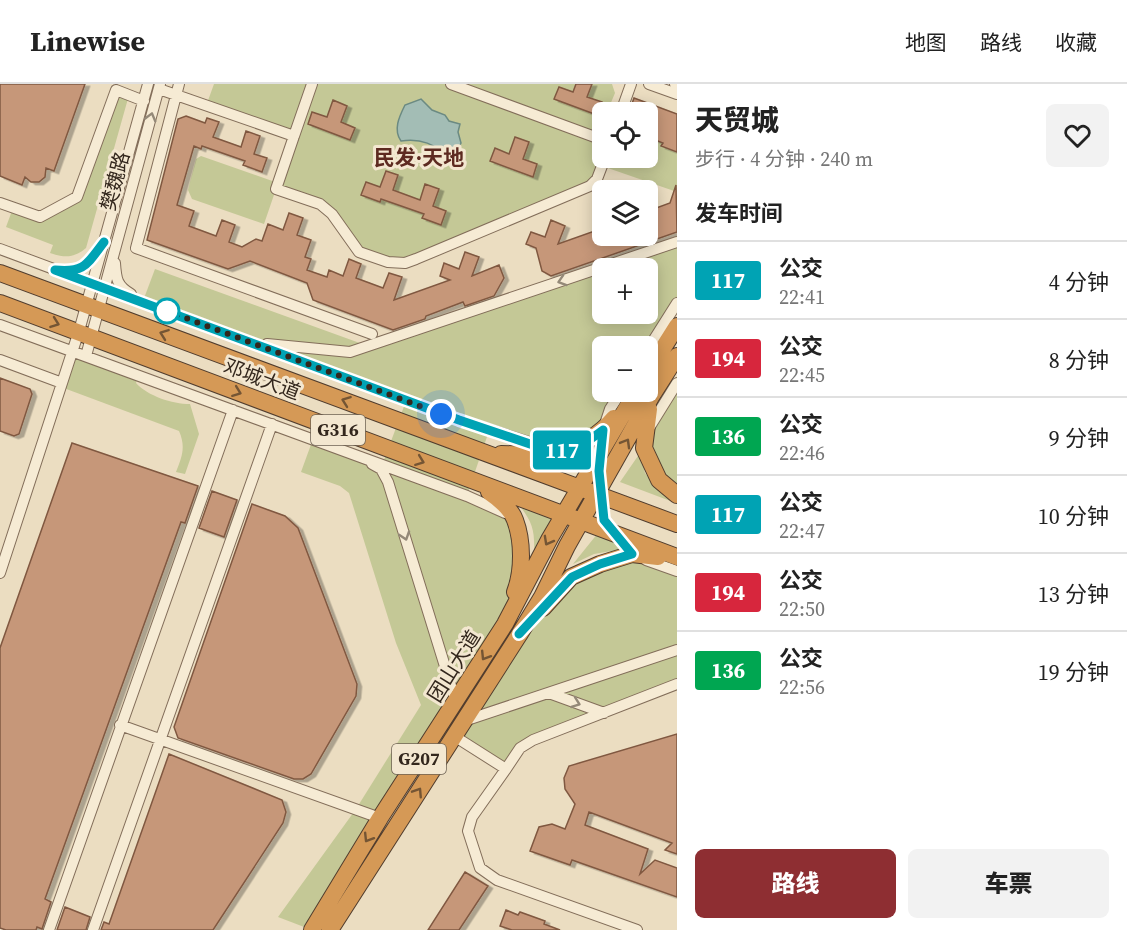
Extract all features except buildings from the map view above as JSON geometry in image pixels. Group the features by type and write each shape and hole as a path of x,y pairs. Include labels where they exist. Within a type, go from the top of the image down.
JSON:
{"highway":[{"name":"邓城大道","path":"0,273 677,524"},
{"name":"邓城大道","path":"0,303 677,558"},
{"path":"658,356 677,326"},
{"name":"G207","path":"658,373 677,356"},
{"path":"488,454 531,455 560,451 584,444 603,430 628,402"},
{"name":"团山大道","path":"312,930 380,818 501,629 563,516 631,402"},
{"name":"G207","path":"597,494 633,402"},
{"path":"638,402 646,433 644,448 659,480 677,495"},
{"path":"476,482 498,498 514,518 521,553 518,584 501,629"},
{"name":"团山大道","path":"330,930 542,597 597,494"},
{"path":"519,634 572,577 600,564 632,554 677,558"}],"street":[{"path":"312,84 276,189 320,204 332,214 359,252 388,262 405,263 416,259 590,186 597,180 601,168"},
{"path":"451,84 592,136"},
{"path":"625,102 631,84"},
{"path":"648,84 677,94"},
{"path":"156,86 178,90 294,136"},
{"name":"樊魏路","path":"86,356 85,334 92,307 92,284 144,101 156,86"},
{"name":"樊魏路","path":"92,307 105,288 156,86"},
{"path":"0,203 40,218 77,197 116,90 144,101"},
{"path":"178,90 136,248 372,334"},
{"path":"55,270 74,272 87,264 104,242"},
{"path":"252,343 350,352 677,242"},
{"path":"116,247 115,265 118,282 122,289 150,305"},
{"path":"0,249 459,420 533,445 560,451"},
{"path":"656,336 677,303"},
{"path":"0,324 495,507 514,518"},
{"name":"樊魏路","path":"0,573 4,550 72,351 85,334"},
{"path":"0,360 62,383"},
{"path":"646,433 677,383"},
{"path":"49,930 233,410"},
{"path":"93,930 272,424"},
{"path":"603,430 599,471 604,520 632,554 677,571"},
{"path":"356,455 381,469 388,482 456,702"},
{"path":"464,721 677,650"},
{"path":"637,930 497,880 480,868 468,831 472,818 520,748 533,740 677,684"},
{"path":"549,693 604,713"},
{"path":"120,726 380,818"},
{"path":"454,736 506,769"}],"green space":[{"path":"214,84 612,84 615,93 611,102 592,102 592,168 601,168 597,179 405,263 359,252 332,214 276,189 264,224 192,199 188,190 196,159 201,156 278,183 294,137 206,106"},
{"path":"116,90 129,95 86,248 69,256 50,253 53,245 6,227 13,208 40,217 77,197"},
{"path":"658,141 663,143 662,146 677,152 677,192 658,185 658,180 642,180 608,168 658,168"},
{"path":"677,242 677,303 655,336 592,336 592,402 616,402 603,430 560,451 489,431 467,495 515,518 521,553 505,624 312,930 278,917 356,809 421,705 396,643 349,493 340,486 301,472 313,439 381,468 406,401 143,301 155,269 368,346 592,271 592,324 658,324 658,258 629,258"},
{"path":"72,351 138,375 136,383 154,395 168,401 190,404 199,434 185,474 176,472 182,452 179,431 61,387"},
{"path":"677,383 677,495 659,480 646,433"},
{"path":"604,441 585,468 558,459 586,452"},
{"path":"640,453 645,473 673,502 620,482"},
{"path":"517,502 556,519 534,556 532,527"},
{"path":"598,533 635,547 594,554 573,564"},
{"path":"632,554 677,571 677,684 533,740 506,769 454,736 519,635 571,577"}],"water":[{"path":"421,99 432,110 445,115 449,121 460,124 458,132 461,143 456,154 449,158 427,143 415,140 401,141 399,137 398,123 405,105"}],"bus line":[{"name":"117","path":"104,242 87,264 74,272 55,270 459,420 533,445 560,451 584,444 603,430 599,471 604,520 632,554 600,564 572,577 519,634"}],"district":[{"name":"民发·天地","path":"419,158"}],"route":[{"path":"167,311 441,414"}]}
